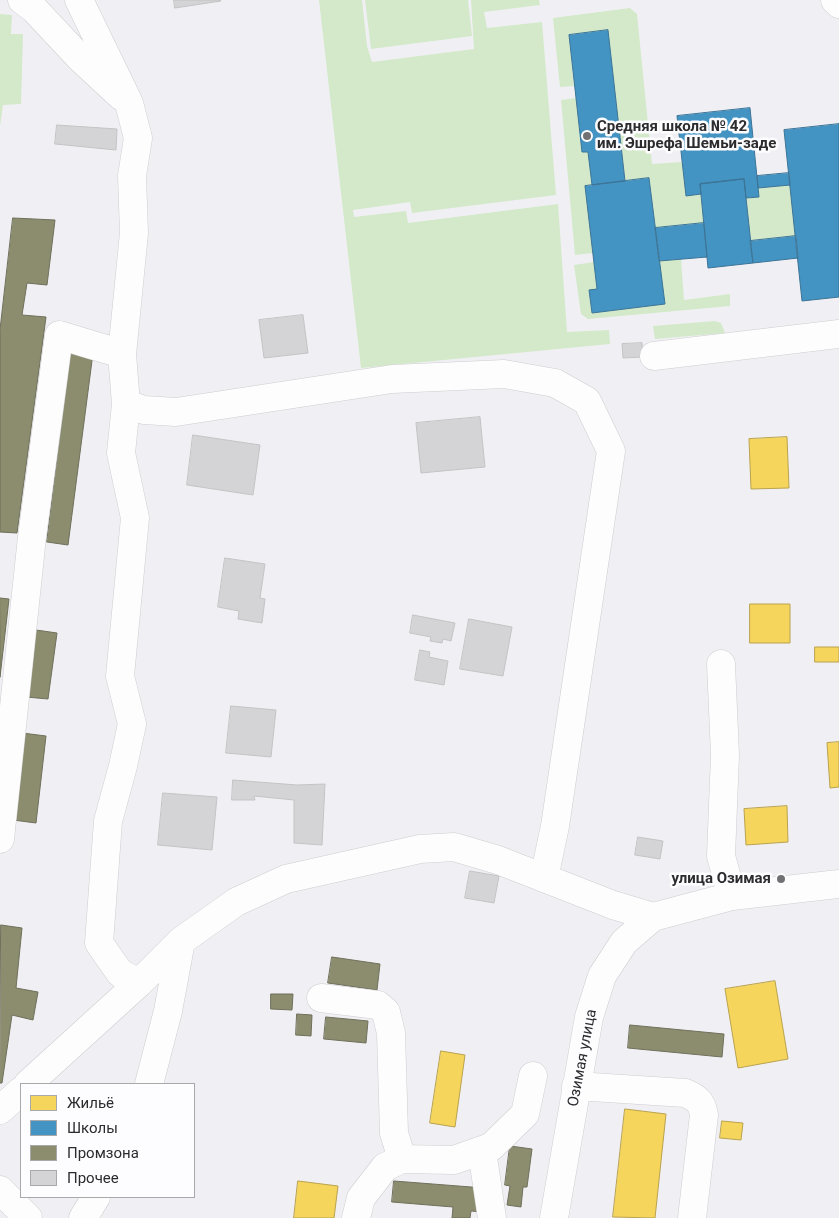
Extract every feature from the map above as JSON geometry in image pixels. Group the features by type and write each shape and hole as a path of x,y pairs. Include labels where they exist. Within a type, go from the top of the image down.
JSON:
{"street":[{"path":"22,0 34,9 80,58 129,103"},
{"path":"80,0 129,103 138,138 132,176 134,233 122,354 126,404 122,453 135,518 120,676 132,724 108,821 99,943 120,973 140,983"},
{"path":"835,0 839,4"},
{"path":"654,356 839,334"},
{"path":"0,839 32,538 59,335 122,354"},
{"path":"126,404 144,410 176,412 392,379 504,374 555,383 587,401 611,451 555,826 544,878"},
{"path":"721,664 725,755 721,856 732,896"},
{"path":"29,1083 140,983 181,941 236,902 286,879 420,849 454,847 498,860 612,905 652,917 732,896 839,884"},
{"name":"Озимая улица","path":"554,1218 589,1017 602,976 624,942 652,917"},
{"path":"149,1083 168,1011 181,941"},
{"path":"321,998 378,1005 386,1012 391,1033 394,1133 402,1159"},
{"path":"356,1218 361,1198 385,1167 402,1159 454,1160 491,1147 525,1114 533,1076"},
{"path":"576,1086 685,1093 695,1097 702,1104 704,1115 692,1218"},
{"path":"0,1110 20,1091"},
{"path":"482,1151 492,1218"},
{"path":"0,1190 28,1218"},
{"path":"83,1218 95,1198"}],"green space":[{"path":"319,0 362,0 367,46 372,62 474,49 471,0 539,0 540,5 484,12 487,28 542,22 556,195 412,213 410,202 353,210 354,217 406,211 408,223 558,204 567,332 609,330 610,344 361,368"},
{"path":"365,0 468,0 472,36 371,49"},
{"path":"630,8 637,14 652,164 682,162 686,196 701,194 704,223 655,228 649,178 625,181 608,31 569,35 574,86 560,87 553,18"},
{"path":"0,14 12,15 11,34 23,34 21,104 3,105 0,126"},
{"path":"576,98 582,152 588,152 592,185 585,186 593,253 575,255 561,100"},
{"path":"790,185 796,236 750,241 746,198 759,197 758,188"},
{"path":"681,259 684,300 730,294 730,306 588,319 581,314 574,265 594,262 597,289 589,291 592,313 664,304 659,261"},
{"path":"715,321 721,323 725,333 655,339 653,326"}],"building: Жильё":[{"path":"787,437 789,488 751,489 749,439"},
{"path":"750,604 790,604 790,643 750,643"},
{"path":"815,647 839,647 839,662 815,662"},
{"path":"839,742 839,787 830,788 827,743"},
{"path":"787,806 788,842 746,845 744,809"},
{"path":"775,981 788,1059 738,1068 725,989"},
{"path":"441,1051 465,1055 455,1127 430,1123"},
{"path":"625,1109 666,1114 655,1218 613,1217"},
{"path":"722,1121 743,1123 741,1140 720,1138"},
{"path":"298,1181 338,1186 334,1218 294,1218"}],"building: Школы":[{"path":"608,30 625,181 592,185 588,152 582,152 569,35"},
{"path":"750,108 759,197 746,198 744,179 700,184 701,194 686,196 677,116"},
{"path":"839,124 839,297 802,301 784,130"},
{"path":"789,173 790,185 758,188 757,176"},
{"path":"649,178 665,304 592,313 589,290 597,289 585,186"},
{"path":"744,179 753,263 708,268 700,184"},
{"path":"704,223 707,257 659,261 655,228"},
{"path":"796,236 798,258 753,263 750,241"}],"building: Промзона":[{"path":"13,218 55,220 47,285 27,283 22,315 46,317 17,533 0,532 0,330"},
{"path":"71,349 93,353 68,545 47,542"},
{"path":"0,598 9,599 0,677"},
{"path":"36,630 57,633 48,699 26,697"},
{"path":"22,733 46,736 36,823 13,820"},
{"path":"1,925 22,928 16,988 38,992 33,1020 12,1015 2,1083 0,1083"},
{"path":"332,957 380,964 377,990 328,983"},
{"path":"271,994 293,994 292,1010 271,1009"},
{"path":"297,1014 312,1015 311,1036 296,1035"},
{"path":"326,1017 368,1021 366,1043 324,1039"},
{"path":"630,1025 724,1034 722,1057 628,1048"},
{"path":"510,1146 532,1149 527,1187 523,1187 521,1207 507,1205 510,1186 505,1185"},
{"path":"394,1181 484,1188 482,1212 471,1211 470,1218 452,1218 453,1207 392,1202"}],"building: Прочее":[{"path":"174,0 220,0 221,1 175,8"},
{"path":"57,125 117,129 116,150 55,144"},
{"path":"303,315 308,353 264,358 259,320"},
{"path":"642,343 643,357 623,358 622,344"},
{"path":"480,417 485,467 421,473 416,423"},
{"path":"193,435 260,445 253,495 187,485"},
{"path":"225,558 265,564 260,598 265,599 262,623 238,619 239,611 218,607"},
{"path":"413,615 455,623 451,641 443,639 442,643 430,641 431,637 410,633"},
{"path":"469,619 512,627 503,676 460,669"},
{"path":"420,650 430,652 429,657 448,661 444,685 415,680"},
{"path":"231,706 276,710 271,757 226,753"},
{"path":"233,780 297,785 325,784 322,845 294,843 294,800 254,796 255,800 232,800"},
{"path":"163,793 217,797 212,850 158,845"},
{"path":"638,837 663,841 660,859 635,855"},
{"path":"470,871 499,876 494,903 465,898"}],"place":[{"name":"Средняя школа № 42 им. Эшрефа Шемьи-заде","path":"587,136"},
{"name":"улица Озимая","path":"781,879"}]}
